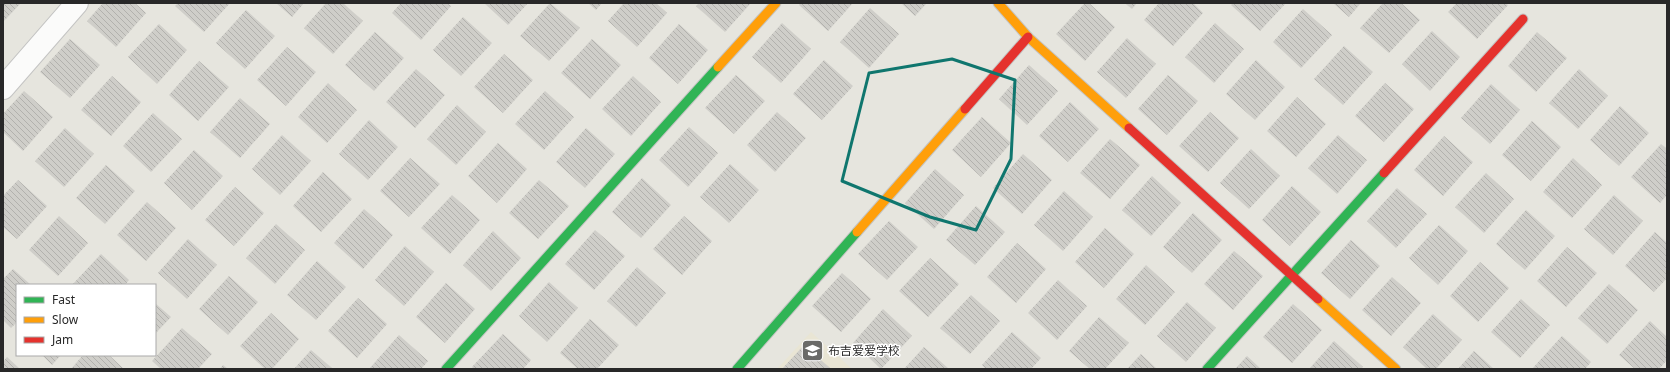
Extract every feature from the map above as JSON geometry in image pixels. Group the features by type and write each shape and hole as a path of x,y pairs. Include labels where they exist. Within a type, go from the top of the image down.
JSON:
{"street":[{"path":"3,88 77,3"},
{"path":"446,369 776,3"},
{"path":"998,3 1028,37 1396,369"},
{"path":"1207,369 1523,19"},
{"path":"737,369 1028,37"}],"highlighted area":[{"path":"952,59 1015,80 1011,159 976,230 930,217 842,181 869,73"}],"shaded area":[{"name":"布吉爱爱学校","path":"811,332 852,369 777,369"}],"building":[{"path":"3,3 21,3 3,22"},
{"path":"103,3 135,3 146,13 116,47 87,21"},
{"path":"178,3 230,3 204,32 175,6"},
{"path":"276,3 304,3 292,17"},
{"path":"326,3 343,3 363,21 333,54 304,28"},
{"path":"401,3 447,3 451,6 421,40 392,13"},
{"path":"484,3 528,3 508,25"},
{"path":"550,3 580,28 549,61 520,36"},
{"path":"588,3 602,3 596,10"},
{"path":"624,3 656,3 667,13 637,47 608,21"},
{"path":"699,3 751,3 725,32 696,6"},
{"path":"800,3 853,3 828,31 799,5"},
{"path":"901,3 927,3 915,16"},
{"path":"1085,3 1089,3 1115,27 1085,61 1056,34"},
{"path":"1125,3 1137,3 1132,9"},
{"path":"1159,3 1193,3 1203,13 1173,46 1144,20"},
{"path":"1233,3 1286,3 1260,31 1231,5"},
{"path":"1333,3 1361,3 1349,17"},
{"path":"1383,3 1401,3 1420,20 1389,53 1360,28"},
{"path":"1457,3 1505,3 1508,5 1477,39 1448,12"},
{"path":"870,8 899,34 869,68 840,42"},
{"path":"1303,9 1332,35 1301,68 1273,42"},
{"path":"246,10 275,36 245,69 216,43"},
{"path":"463,17 492,43 461,76 433,50"},
{"path":"782,23 811,49 781,83 752,57"},
{"path":"1215,23 1244,49 1214,83 1185,57"},
{"path":"159,24 187,50 157,84 128,57"},
{"path":"679,24 708,50 678,84 649,58"},
{"path":"1432,31 1460,57 1430,91 1402,64"},
{"path":"375,32 404,58 374,91 345,65"},
{"path":"1537,32 1567,58 1536,92 1508,66"},
{"path":"1127,38 1156,64 1126,98 1097,72"},
{"path":"70,39 100,65 70,98 40,72"},
{"path":"592,39 621,65 590,99 561,73"},
{"path":"1344,46 1373,72 1343,105 1314,79"},
{"path":"287,47 316,72 286,106 257,80"},
{"path":"504,54 533,80 503,113 474,87"},
{"path":"824,60 853,86 822,120 793,94"},
{"path":"1256,60 1285,87 1255,120 1226,94"},
{"path":"199,61 229,87 198,121 169,95"},
{"path":"1029,65 1058,91 1027,125 999,99"},
{"path":"416,69 445,95 415,128 386,102"},
{"path":"1579,69 1608,96 1578,129 1549,103"},
{"path":"736,75 765,101 734,134 705,108"},
{"path":"1168,75 1198,101 1167,135 1138,109"},
{"path":"112,76 141,102 111,136 81,110"},
{"path":"633,76 661,102 631,136 602,109"},
{"path":"328,83 357,110 327,143 298,117"},
{"path":"1385,83 1414,109 1384,142 1355,116"},
{"path":"1491,84 1520,110 1490,144 1461,118"},
{"path":"24,91 53,117 23,151 3,132 3,114"},
{"path":"545,91 574,117 544,150 515,124"},
{"path":"1297,97 1326,124 1296,157 1267,131"},
{"path":"240,98 270,124 240,158 210,132"},
{"path":"1070,102 1099,129 1068,162 1039,136"},
{"path":"457,105 486,132 456,165 427,139"},
{"path":"1620,106 1649,133 1619,166 1590,140"},
{"path":"777,112 806,138 775,172 747,145"},
{"path":"1210,112 1239,138 1208,172 1179,146"},
{"path":"153,113 182,139 151,172 123,146"},
{"path":"982,117 1011,143 981,177 952,150"},
{"path":"369,120 398,147 368,180 339,154"},
{"path":"1532,121 1561,147 1531,181 1502,155"},
{"path":"689,127 718,153 688,187 659,160"},
{"path":"65,128 94,154 64,187 35,161"},
{"path":"586,128 615,154 585,188 556,162"},
{"path":"282,135 311,161 280,195 252,169"},
{"path":"1338,135 1367,160 1337,194 1308,168"},
{"path":"1444,136 1473,162 1443,196 1414,170"},
{"path":"1110,139 1140,165 1110,199 1080,173"},
{"path":"498,143 527,169 497,203 468,176"},
{"path":"1661,144 1667,149 1667,195 1660,203 1631,177"},
{"path":"1251,149 1280,176 1249,209 1220,183"},
{"path":"194,150 223,176 192,210 164,183"},
{"path":"1023,154 1052,180 1022,214 993,188"},
{"path":"410,158 440,184 409,217 380,191"},
{"path":"1573,158 1602,185 1572,218 1543,192"},
{"path":"730,164 759,190 729,223 700,197"},
{"path":"106,165 135,191 105,224 76,198"},
{"path":"935,169 964,195 934,229 905,203"},
{"path":"323,172 352,199 321,232 293,206"},
{"path":"1486,173 1514,199 1484,233 1455,207"},
{"path":"1152,176 1181,203 1151,236 1122,210"},
{"path":"642,178 671,205 641,238 612,212"},
{"path":"18,180 47,206 17,239 3,227 3,196"},
{"path":"539,180 569,206 538,239 509,213"},
{"path":"1292,186 1321,212 1290,246 1262,220"},
{"path":"235,187 264,213 234,246 205,220"},
{"path":"1397,188 1427,214 1396,248 1367,221"},
{"path":"1064,191 1093,217 1063,251 1034,225"},
{"path":"452,195 480,220 450,254 421,228"},
{"path":"1614,195 1643,221 1613,255 1584,229"},
{"path":"147,202 176,228 146,261 117,235"},
{"path":"976,206 1005,232 975,265 946,240"},
{"path":"364,209 393,235 363,269 334,243"},
{"path":"1526,210 1555,236 1525,270 1496,244"},
{"path":"1193,213 1222,240 1192,273 1163,247"},
{"path":"59,216 88,243 58,276 29,250"},
{"path":"684,216 712,241 682,275 653,249"},
{"path":"889,221 918,247 887,280 858,254"},
{"path":"276,224 305,250 275,284 246,258"},
{"path":"1439,225 1468,251 1438,285 1409,258"},
{"path":"1105,228 1134,254 1104,288 1075,262"},
{"path":"595,230 625,256 594,290 565,264"},
{"path":"493,231 521,258 491,291 463,265"},
{"path":"1655,232 1667,243 1667,278 1654,292 1625,266"},
{"path":"188,239 217,265 187,299 158,273"},
{"path":"1351,240 1380,266 1350,299 1321,273"},
{"path":"1017,243 1046,269 1016,303 987,277"},
{"path":"405,246 434,272 404,306 375,280"},
{"path":"1567,247 1597,273 1566,307 1537,281"},
{"path":"1234,251 1263,276 1233,310 1204,284"},
{"path":"101,254 129,280 126,284 73,284"},
{"path":"930,258 959,284 928,317 899,291"},
{"path":"317,261 346,287 316,320 287,295"},
{"path":"1480,262 1509,288 1478,322 1450,296"},
{"path":"1146,265 1175,292 1145,325 1116,299"},
{"path":"637,267 666,293 636,327 607,301"},
{"path":"13,269 30,284 16,284 16,323 11,328 3,320 3,279"},
{"path":"842,273 871,299 841,332 812,306"},
{"path":"229,276 258,302 228,335 199,309"},
{"path":"1392,277 1421,303 1391,336 1362,310"},
{"path":"1058,280 1087,306 1057,340 1028,313"},
{"path":"549,282 578,308 547,342 519,316"},
{"path":"446,283 475,309 445,343 416,317"},
{"path":"1609,284 1638,310 1607,344 1578,318"},
{"path":"971,295 1000,321 970,354 940,328"},
{"path":"358,298 387,324 357,358 328,331"},
{"path":"1521,299 1550,325 1520,358 1491,332"},
{"path":"1187,302 1216,328 1186,362 1157,336"},
{"path":"156,304 171,317 156,333"},
{"path":"1293,304 1322,330 1292,363 1263,337"},
{"path":"883,309 912,336 881,369 853,343"},
{"path":"271,313 299,339 272,369 265,369 240,346"},
{"path":"1433,314 1462,340 1436,369 1427,369 1403,347"},
{"path":"1099,317 1129,343 1105,369 1090,369 1069,351"},
{"path":"590,319 619,345 597,369 578,369 560,353"},
{"path":"1650,321 1667,337 1667,360 1659,369 1635,369 1619,355"},
{"path":"182,328 212,354 198,369 161,369 152,361"},
{"path":"1012,332 1041,358 1031,369 986,369 982,365"},
{"path":"503,334 531,360 523,369 474,369 472,367"},
{"path":"399,335 428,361 421,369 369,369"},
{"path":"1562,336 1591,362 1585,369 1532,369"},
{"path":"1334,341 1363,367 1361,369 1309,369"},
{"path":"804,345 831,369 782,369"},
{"path":"924,347 949,369 904,369"},
{"path":"311,350 333,369 294,369"},
{"path":"1474,351 1494,369 1458,369"},
{"path":"1141,354 1157,369 1127,369"},
{"path":"43,356 60,356 52,365"},
{"path":"82,356 110,356 124,369 71,369"},
{"path":"1247,356 1261,369 1235,369"},
{"path":"7,357 20,369 3,369 3,362"},
{"path":"223,365 228,369 220,369"}],"traffic: fast":[{"path":"446,369 718,67"},
{"path":"1207,369 1384,173"},
{"path":"737,369 857,232"}],"traffic: slow":[{"path":"718,67 776,3"},
{"path":"998,3 1028,37 1129,128"},
{"path":"857,232 965,109"},
{"path":"1318,299 1396,369"}],"traffic: jam":[{"path":"1384,173 1523,19"},
{"path":"965,109 1028,37"},
{"path":"1129,128 1318,299"}],"place":[{"name":"布吉爱爱学校","path":"813,350"}]}
